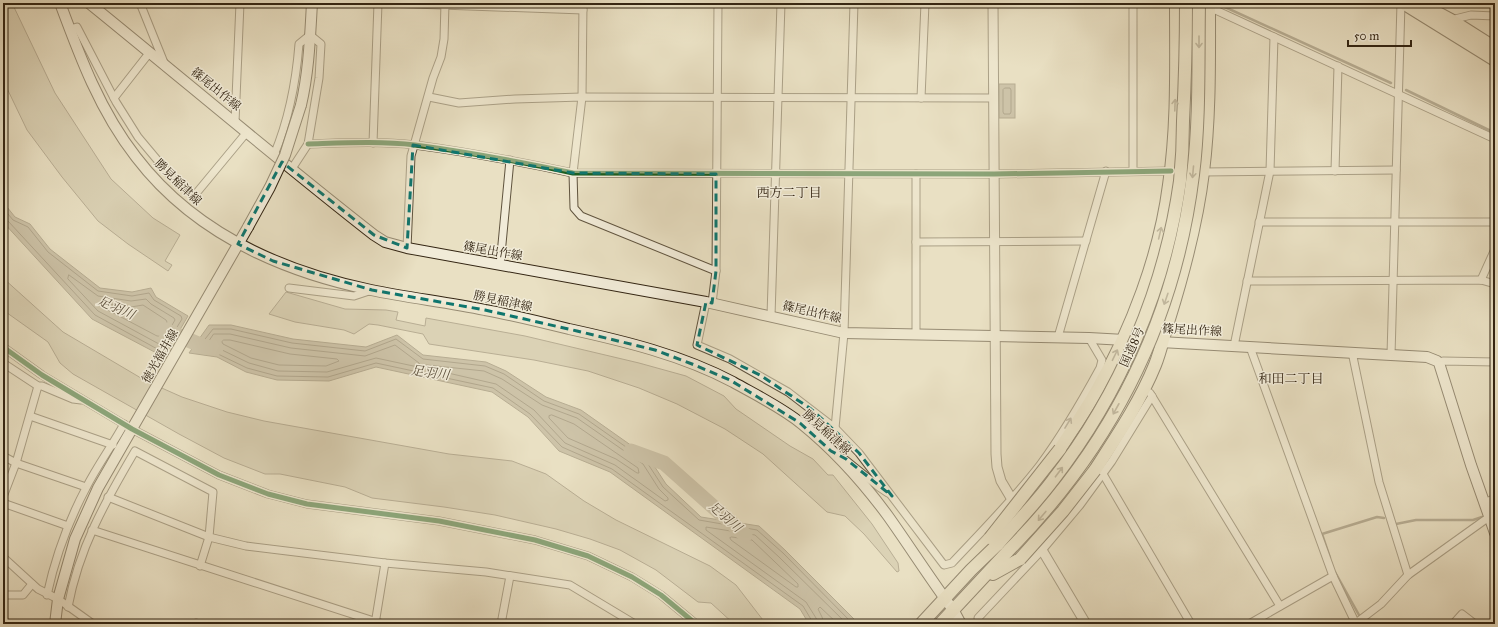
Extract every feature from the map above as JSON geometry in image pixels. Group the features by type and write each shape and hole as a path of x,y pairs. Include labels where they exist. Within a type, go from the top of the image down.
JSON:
{"highway":[{"path":"994,541 1060,449 1098,389 1123,339 1145,285 1154,257 1171,172 1176,85 1176,3"},
{"name":"国道8号","path":"920,624 971,570 994,541 1043,493 1065,465 1092,423 1122,369 1153,296 1167,245 1174,212 1182,164 1186,3"},
{"path":"1402,3 1495,60"},
{"path":"1419,3 1451,20 1495,48"},
{"path":"984,579 1020,559 1099,472 1115,439 1149,391 1155,365 1186,265 1203,172 1210,91 1206,4"},
{"name":"国道8号","path":"947,618 1008,551 1035,524 1058,496 1098,441 1134,374 1162,311 1179,253 1188,214 1193,174 1206,4"}],"main road":[{"name":"勝見稲津線","path":"60,3 88,75 109,116 135,157 161,187 190,213 236,248 321,278 372,290 485,310 655,350 730,380 800,423 852,472 886,514 941,602 947,618 961,624"},
{"name":"篠尾出作線","path":"89,3 235,122 291,170 384,242 407,248 709,302 844,333 1123,339 1427,357 1437,360 1439,363"},
{"name":"徳光福井線","path":"55,624 58,599 75,539 98,488 129,430 248,228 285,155 301,105 306,82 312,3"},
{"path":"1439,363 1471,465 1491,518 1495,533"}],"street":[{"path":"140,3 165,65"},
{"path":"235,122 240,3"},
{"path":"373,143 378,3"},
{"path":"386,3 583,6 582,97 573,173 574,208 581,216 716,271"},
{"path":"718,3 716,271 697,345 730,359 788,392 834,428 859,453 944,565 952,563 1011,499 1040,465 1064,429 1100,368 1102,360 1089,338"},
{"path":"771,316 781,3"},
{"path":"834,428 844,333 854,3"},
{"path":"921,98 925,3"},
{"path":"992,3 997,467 1001,481 1011,499 1043,549 1086,624"},
{"path":"1133,3 1134,171"},
{"path":"1391,355 1402,3"},
{"path":"407,248 411,156 413,145 429,97 433,78 441,57 444,39 445,4"},
{"path":"1206,4 1495,139"},
{"path":"1451,20 1470,15 1495,16"},
{"path":"70,29 77,27 114,98 138,137 169,174 194,196 247,132"},
{"path":"274,155 283,134 289,113 296,74 298,44 310,35 321,44 319,78 308,144 291,170"},
{"path":"1234,346 1270,171 1274,37"},
{"path":"114,98 150,52"},
{"path":"1335,171 1338,66"},
{"path":"429,97 459,103 582,97 993,98"},
{"path":"308,144 373,143 413,145 510,160 573,173 994,174 1134,171 1171,172"},
{"path":"500,265 510,160"},
{"path":"1203,172 1396,170"},
{"path":"1058,338 1106,172"},
{"path":"916,174 916,335"},
{"path":"1259,222 1495,222"},
{"path":"916,242 1086,241"},
{"path":"1481,280 1495,249"},
{"path":"1247,281 1481,280 1495,284"},
{"path":"289,288 354,296 372,290"},
{"path":"3,346 42,375 129,430 220,475 268,494 307,504 439,521 535,540 588,556 632,577 662,594 696,624"},
{"path":"1250,347 1333,576 1356,624 1381,604 1408,575 1491,518"},
{"path":"1352,352 1379,482 1408,575"},
{"path":"1439,363 1443,361 1495,362"},
{"path":"3,363 38,386 42,386 73,399 83,400"},
{"path":"3,497 16,463 38,386"},
{"path":"1149,391 1280,606"},
{"path":"30,416 113,445"},
{"path":"47,595 54,566 68,526 86,487 113,445 129,430"},
{"path":"68,607 79,564 92,530 108,497 135,451 213,492 210,537 200,566"},
{"path":"831,451 846,459 879,488 892,496"},
{"path":"3,456 16,463 86,487"},
{"path":"979,624 978,618 1043,549 1080,505 1099,472 1191,624"},
{"path":"108,497 210,537 246,546 385,563 486,572 570,585 635,624"},
{"path":"1485,503 1495,498"},
{"path":"3,503 68,526"},
{"path":"92,530 378,624 385,563"},
{"path":"3,557 32,584 47,595 58,599 93,624"},
{"path":"501,624 510,576"},
{"path":"1249,624 1333,576"},
{"path":"3,595 23,595 32,584"},
{"path":"1453,624 1462,614 1475,624"}],"highlighted area":[{"path":"413,145 573,173 716,174 716,271 712,303 706,302 697,345 760,375 811,409 859,453 892,496 846,459 831,451 800,423 730,380 692,364 655,350 577,331 485,310 372,290 273,261 238,244 282,162 374,235 407,248"}],"shaded area":[{"path":"3,3 12,3 55,93 111,179 153,218 180,235 165,261 172,265 168,271 128,244 98,221 62,177 27,130 3,80"},
{"path":"3,278 63,332 146,381 182,397 227,412 264,421 449,454 512,461 546,474 584,501 616,520 710,566 736,585 766,624 734,624 711,603 698,602 656,570 620,550 590,539 556,529 495,515 372,498 345,487 280,474 265,474 224,458 73,374 60,363 48,342 3,310"},
{"path":"286,292 345,309 386,310 398,312 396,320 425,326 426,318 525,336 639,363 686,376 724,396 736,409 790,446 813,459 828,475 833,475 872,524 898,563 899,571 897,572 864,534 845,516 827,512 763,454 725,429 677,404 639,388 588,371 534,360 429,344 423,334 369,324 354,334 344,330 295,322 269,314"}],"water":[{"path":"999,84 1015,84 1015,118 999,118"},
{"path":"3,202 15,217 30,224 50,249 100,288 132,292 151,288 156,297 188,316 164,357 92,319 3,222"},
{"path":"209,325 231,325 293,339 366,347 397,335 423,355 486,362 506,371 546,397 581,410 649,458 666,484 701,517 759,526 785,550 858,624 809,624 800,609 610,472 559,451 528,417 492,392 376,367 329,381 277,380 246,372 217,357 189,353"}],"waterway":[{"path":"1216,3 1391,83"},
{"path":"1406,90 1495,133"},
{"name":"足羽川","path":"158,327 205,347 216,348"},
{"name":"足羽川","path":"631,451 664,463 745,535"},
{"path":"1330,558 1322,534 1377,517 1384,518"},
{"path":"1396,524 1416,520 1473,520 1482,517"},
{"path":"1335,572 1359,615"}],"cycle path":[{"path":"308,144 375,143 415,145 573,173 994,174 1171,171"},
{"path":"3,347 42,375 132,429 219,475 268,494 307,504 439,521 535,540 588,556 632,577 661,595 696,624"}],"district":[{"name":"西方二丁目","path":"789,193"},
{"name":"和田二丁目","path":"1291,379"}]}
